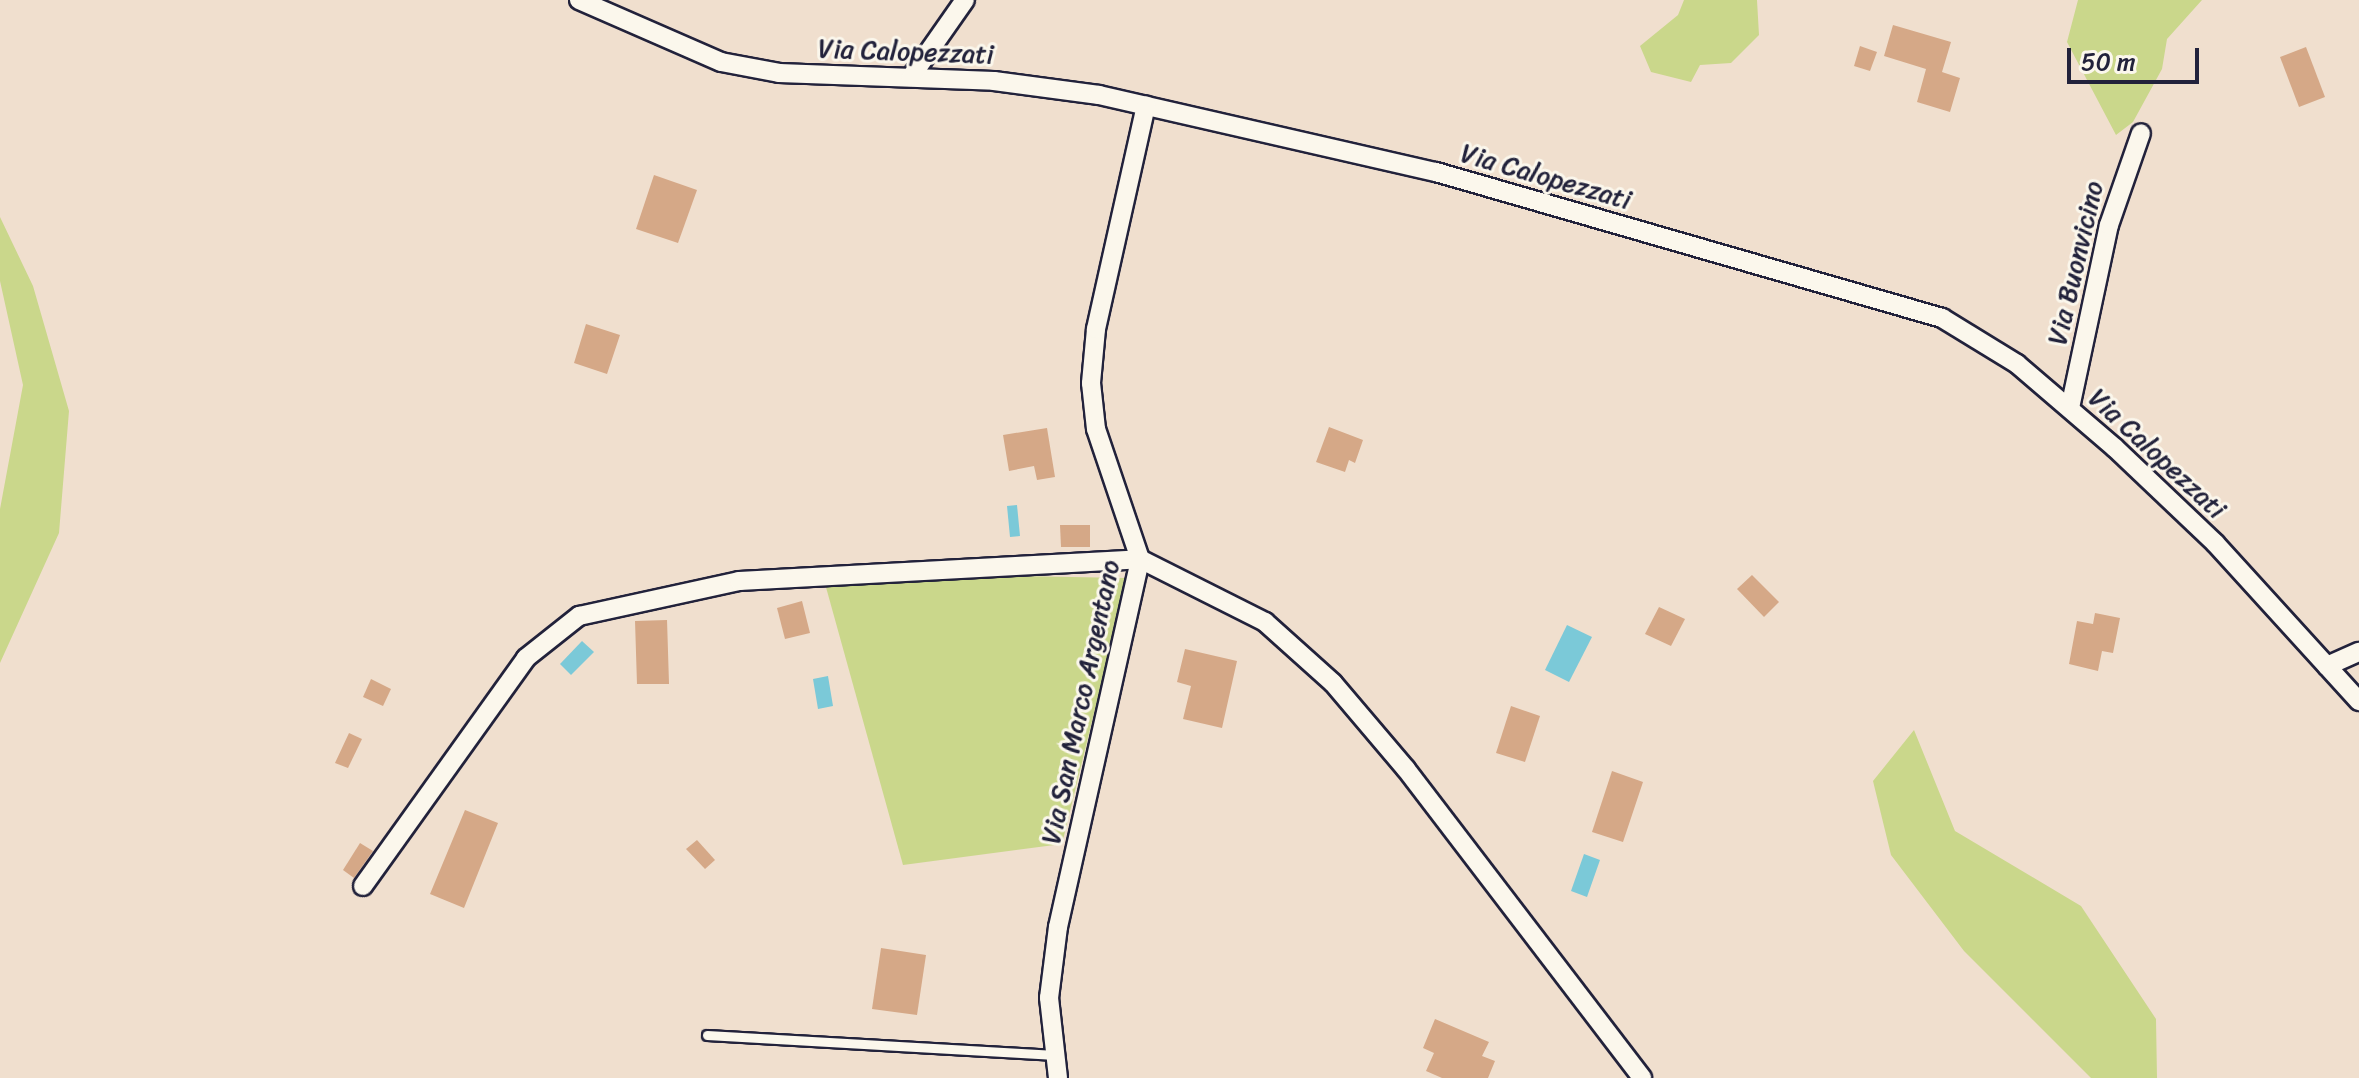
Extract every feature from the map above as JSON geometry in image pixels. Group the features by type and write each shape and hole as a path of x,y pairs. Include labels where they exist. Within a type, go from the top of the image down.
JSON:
{"street":[{"name":"Via Calopezzati","path":"579,0 675,46 730,65 802,75 1030,84 1146,106 1436,172 1929,313 1993,346 2070,408 2215,543 2359,701"},
{"path":"911,77 965,0"},
{"name":"Via San Marco Argentano","path":"1058,1078 1049,998 1058,927 1140,559 1096,429 1091,383 1096,329 1146,106"},
{"name":"Via Buonvicino","path":"2070,408 2109,225 2141,133"},
{"path":"363,886 526,658 579,616 739,581 1140,559 1258,618 1333,683 1406,769 1642,1078"},
{"path":"2327,666 2359,652"}],"lane":[{"path":"707,1035 1055,1055"}],"green space":[{"path":"1684,0 1757,0 1759,35 1731,63 1700,65 1691,82 1651,72 1640,46 1678,15"},
{"path":"2078,0 2202,0 2167,39 2162,69 2133,122 2116,135 2067,42"},
{"path":"0,217 33,286 69,411 59,533 0,663 0,509 23,385 0,281"},
{"path":"1011,576 1127,578 1062,844 903,865 824,580"},
{"path":"1914,730 1955,831 2081,906 2156,1019 2157,1078 2091,1078 1964,951 1891,855 1873,781"}],"water":[{"path":"1017,505 1020,536 1010,537 1007,506"},
{"path":"1567,625 1592,637 1569,682 1545,670"},
{"path":"582,641 594,652 571,675 560,664"},
{"path":"828,676 833,706 818,709 813,679"},
{"path":"1584,854 1600,860 1587,897 1571,891"}],"building":[{"path":"1893,25 1951,42 1942,72 1960,78 1950,112 1917,102 1926,69 1884,56"},
{"path":"1860,46 1877,52 1870,71 1854,66"},
{"path":"2306,47 2325,97 2299,107 2280,57"},
{"path":"654,175 697,190 678,243 636,229"},
{"path":"586,324 620,335 607,374 574,363"},
{"path":"1329,427 1363,440 1355,463 1349,460 1345,472 1316,462"},
{"path":"1047,428 1055,477 1037,480 1034,466 1009,471 1003,435"},
{"path":"1060,525 1090,525 1090,547 1061,547"},
{"path":"1752,575 1779,602 1764,617 1737,589"},
{"path":"802,601 810,633 785,639 777,608"},
{"path":"1659,607 1685,619 1671,646 1645,634"},
{"path":"2095,613 2120,618 2113,653 2102,651 2098,671 2069,664 2077,621 2093,624"},
{"path":"667,620 669,684 637,684 635,621"},
{"path":"1185,649 1237,661 1222,728 1183,719 1191,686 1177,682"},
{"path":"371,679 391,689 383,706 363,697"},
{"path":"1511,706 1540,716 1525,762 1496,753"},
{"path":"349,733 362,739 348,768 335,763"},
{"path":"1612,771 1643,782 1623,842 1592,832"},
{"path":"465,810 498,823 464,908 430,894"},
{"path":"697,840 715,860 705,869 686,849"},
{"path":"360,843 373,851 354,878 343,870"},
{"path":"881,948 926,955 917,1015 872,1009"},
{"path":"1435,1019 1489,1042 1482,1056 1495,1061 1488,1078 1442,1078 1426,1071 1434,1053 1423,1048"}]}
